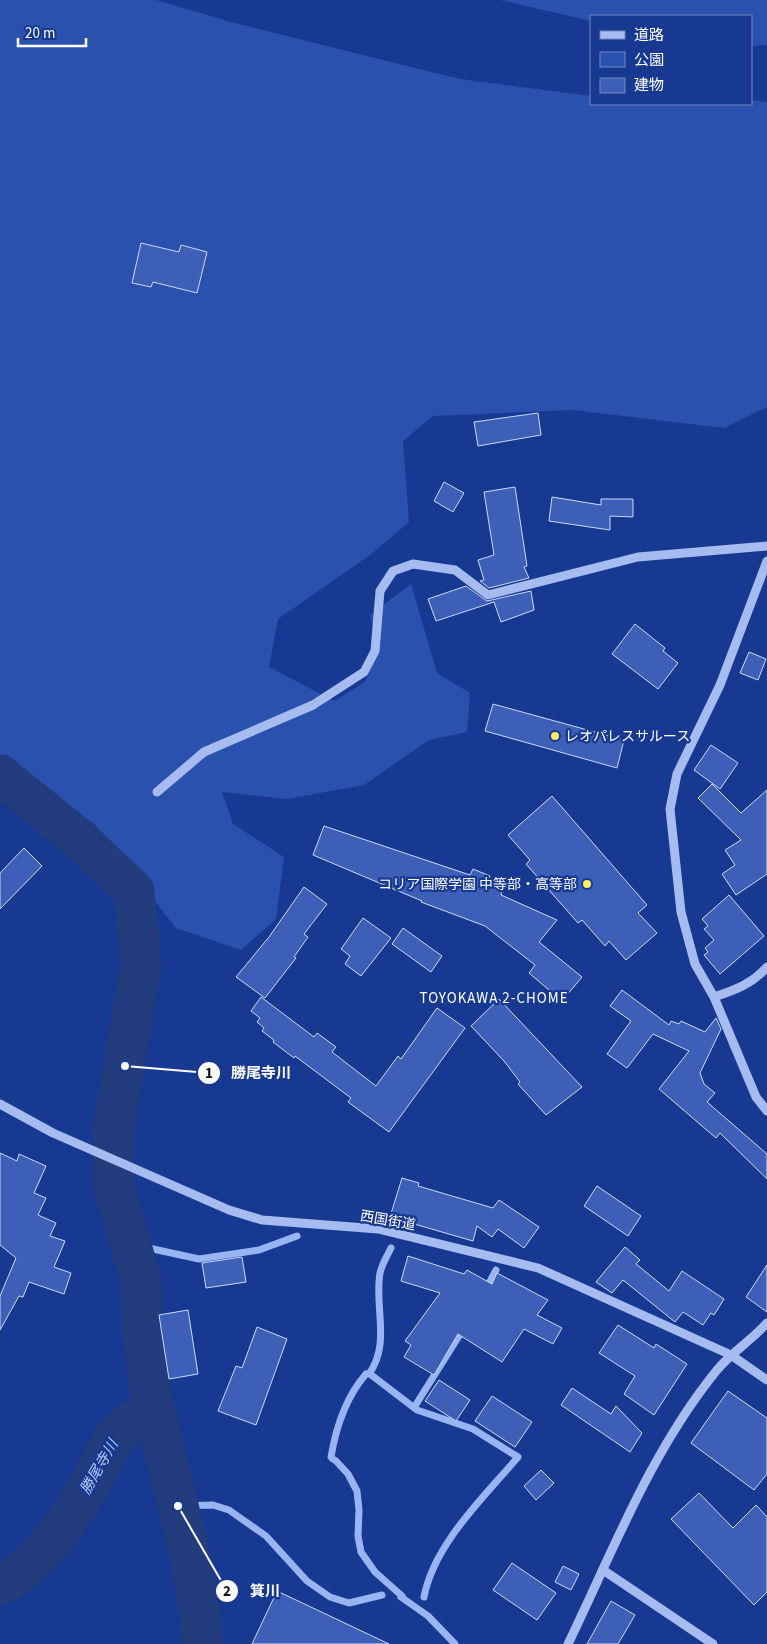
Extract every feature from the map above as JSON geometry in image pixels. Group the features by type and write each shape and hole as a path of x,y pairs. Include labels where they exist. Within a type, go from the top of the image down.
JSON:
{"street":[{"path":"157,792 204,752 313,705 364,672 375,651 380,591 393,570 413,564 454,570 488,595 638,557 767,546"},
{"path":"767,561 720,684 677,774 670,809 681,912 695,964 714,996 756,1097 767,1111"},
{"path":"714,996 741,988 760,975 767,967"},
{"name":"西国街道","path":"0,1104 53,1133 229,1210 262,1220 378,1229 538,1268 731,1355 767,1380"},
{"path":"568,1644 645,1482 667,1442 716,1371 767,1323"},
{"path":"604,1570 713,1644"}],"green space":[{"path":"0,0 156,0 231,22 460,79 590,96 590,105 752,105 752,100 767,102 767,407 724,428 573,410 433,416 403,441 409,522 370,555 278,619 269,667 334,701 365,682 379,651 370,615 411,584 437,673 470,693 467,732 429,740 364,785 287,799 222,792 233,824 284,857 276,919 241,950 176,928 95,825 0,756"},
{"path":"500,0 767,0 767,45 752,46 752,15 590,15 590,21"}],"building":[{"path":"141,243 179,252 181,245 207,252 197,293 153,282 151,287 132,283"},
{"path":"538,413 541,435 478,446 474,422"},
{"path":"444,482 464,493 453,512 434,501"},
{"path":"515,487 527,566 524,567 529,578 489,588 480,581 484,580 478,560 494,555 484,492"},
{"path":"552,497 601,505 601,499 633,499 633,517 610,516 610,530 549,521"},
{"path":"466,586 487,601 531,591 534,610 501,622 494,602 436,621 428,599"},
{"path":"635,624 665,648 663,651 678,663 658,689 612,654"},
{"path":"749,652 766,659 758,680 740,673"},
{"name":"レオパレスサルース","path":"493,704 624,740 617,768 485,731"},
{"path":"711,745 738,763 720,789 694,770"},
{"path":"712,784 741,813 767,790 767,874 736,895 722,874 735,865 725,850 741,840 698,798"},
{"name":"コリア国際学園 中等部・高等部","path":"552,796 647,905 638,913 657,933 626,960 609,941 605,946 582,920 578,923 526,864 530,860 508,835"},
{"path":"324,826 470,875 473,869 490,876 487,882 503,888 501,895 557,920 539,942 582,977 562,1001 529,973 535,965 485,926 421,902 313,855"},
{"path":"24,848 42,866 0,909 0,873"},
{"path":"304,887 327,904 304,934 308,937 294,957 296,958 265,998 236,977 269,937"},
{"path":"729,895 764,936 720,974 704,955 708,952 705,948 714,940 704,929 708,926 702,919"},
{"path":"363,918 391,938 361,976 345,964 350,956 341,949"},
{"path":"403,928 442,956 431,972 392,944"},
{"path":"622,990 669,1025 671,1021 679,1024 681,1021 705,1032 716,1018 721,1029 700,1073 704,1084 715,1093 707,1102 767,1154 767,1179 720,1133 716,1138 659,1089 689,1051 653,1034 627,1068 607,1054 631,1021 610,1006"},
{"path":"261,997 314,1037 317,1033 336,1047 332,1052 376,1086 398,1056 401,1059 437,1008 465,1028 389,1132 348,1102 351,1098 295,1056 294,1058 262,1031 264,1028 257,1022 260,1018 251,1011"},
{"path":"499,999 582,1087 546,1115 518,1084 520,1082 504,1061 471,1026"},
{"path":"0,1153 17,1161 19,1154 46,1166 34,1193 46,1198 38,1215 56,1223 50,1236 65,1241 54,1267 71,1273 64,1294 29,1282 23,1297 19,1296 0,1330 0,1296 16,1258 0,1245"},
{"path":"402,1178 419,1183 418,1186 493,1208 499,1200 539,1227 524,1248 498,1229 492,1237 477,1226 473,1241 390,1217"},
{"path":"597,1186 641,1216 628,1236 584,1206"},
{"path":"625,1247 640,1260 636,1264 669,1291 682,1271 724,1299 714,1315 711,1313 703,1325 683,1312 675,1322 623,1280 612,1293 596,1282"},
{"path":"408,1256 464,1274 467,1270 492,1284 497,1273 548,1300 537,1315 562,1328 553,1344 524,1329 502,1362 458,1334 434,1375 404,1357 411,1345 405,1341 440,1293 401,1281"},
{"path":"242,1257 246,1282 206,1288 202,1263"},
{"path":"767,1265 767,1312 746,1297"},
{"path":"188,1310 198,1374 169,1379 159,1315"},
{"path":"618,1325 654,1348 656,1344 687,1364 654,1415 624,1394 635,1376 599,1353"},
{"path":"257,1327 287,1339 256,1425 218,1411 236,1366 242,1368"},
{"path":"439,1380 470,1400 456,1421 425,1401"},
{"path":"572,1388 611,1414 616,1406 642,1433 630,1452 561,1405"},
{"path":"728,1391 767,1418 767,1474 754,1490 691,1443"},
{"path":"492,1396 532,1422 515,1447 475,1421"},
{"path":"541,1470 554,1483 536,1500 524,1486"},
{"path":"699,1493 733,1528 756,1505 767,1517 767,1592 754,1605 671,1519"},
{"path":"512,1563 556,1593 537,1620 493,1590"},
{"path":"563,1566 579,1574 571,1590 555,1582"},
{"path":"277,1591 389,1644 252,1644"},
{"path":"611,1601 635,1615 618,1644 587,1644"}],"waterway":[{"name":"勝尾寺川","path":"0,775 78,838 134,891 141,964 113,1131 114,1187 141,1280 143,1334 151,1395 191,1559 201,1621 202,1644"},
{"path":"130,1244 199,1259 259,1250 297,1236"},
{"path":"369,1374 376,1362 381,1338 380,1273 391,1248"},
{"path":"485,1291 496,1270"},
{"path":"415,1406 464,1328"},
{"path":"333,1459 331,1457 333,1446 347,1402 366,1374"},
{"path":"370,1374 417,1410 473,1429 518,1457 476,1505 449,1540 438,1558 424,1597"},
{"name":"勝尾寺川","path":"0,1585 26,1567 50,1543 79,1503 106,1452 118,1434 126,1426 154,1409"},
{"path":"336,1461 348,1474 357,1491 359,1510 358,1536 361,1552 375,1572 402,1596"},
{"path":"178,1506 213,1505 229,1510 266,1536 307,1581 330,1597 349,1603 382,1595"},
{"path":"401,1597 428,1616 455,1644"}],"place":[{"name":"レオパレスサルース","path":"555,736"},
{"name":"コリア国際学園 中等部・高等部","path":"587,884"},
{"name":"勝尾寺川","path":"125,1066"},
{"name":"箕川","path":"178,1506"}],"district":[{"name":"TOYOKAWA 2-CHOME","path":"494,998"}]}
